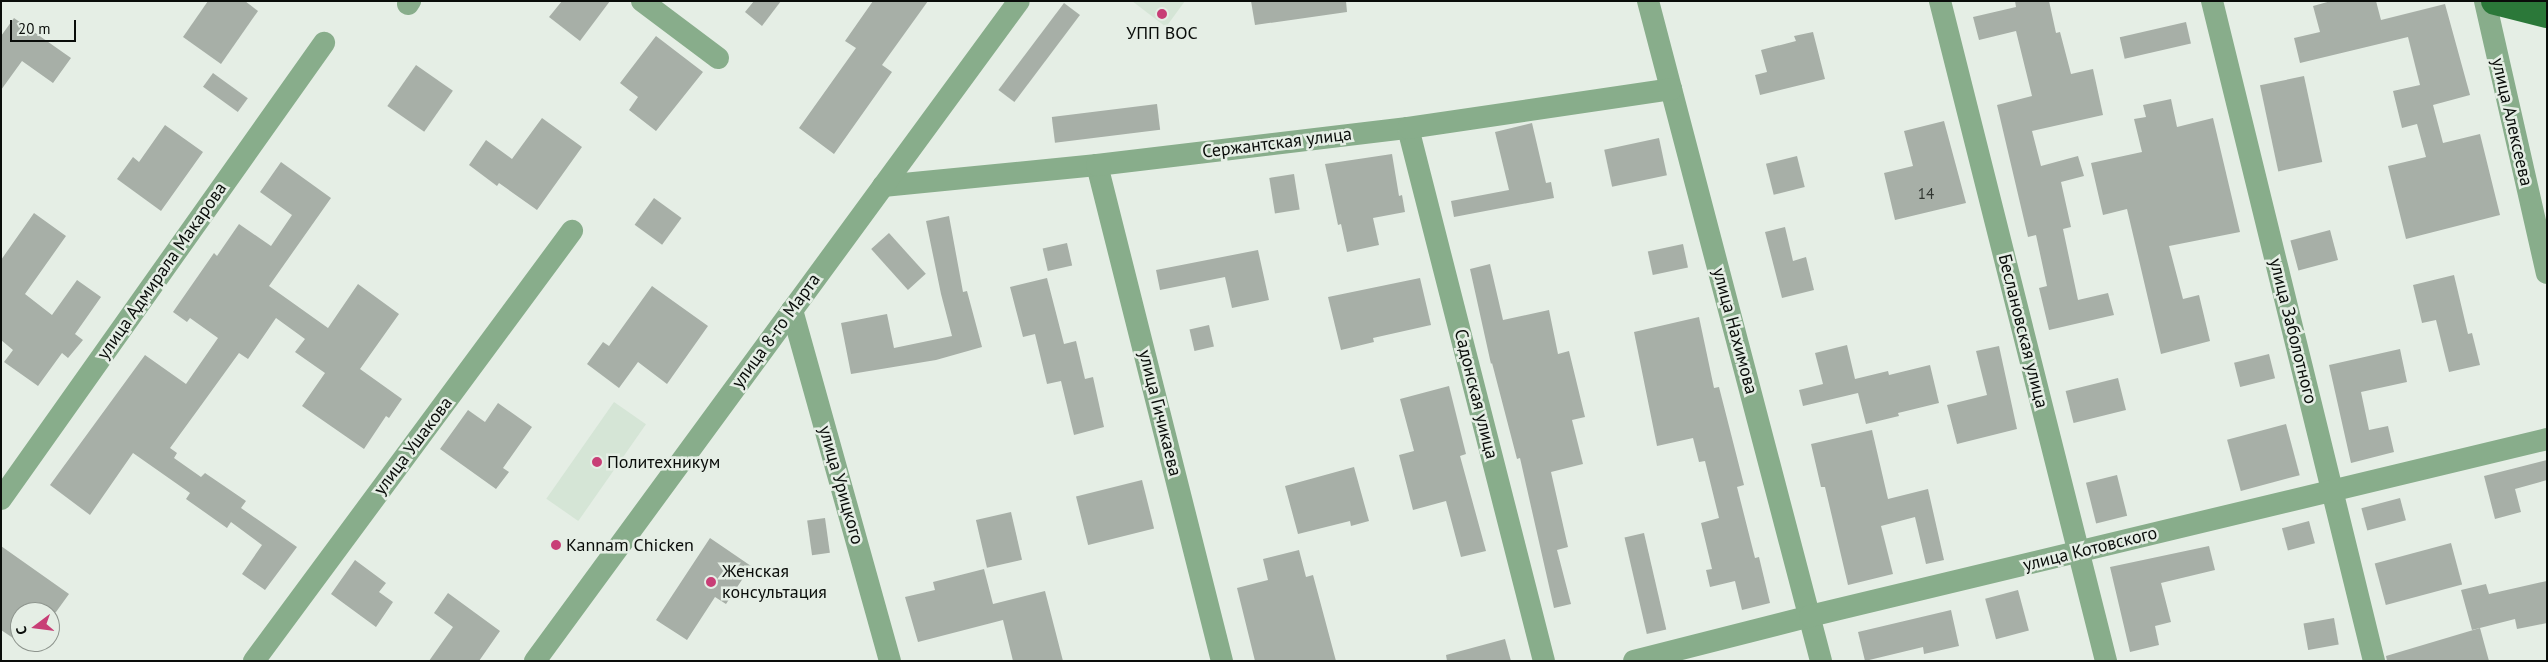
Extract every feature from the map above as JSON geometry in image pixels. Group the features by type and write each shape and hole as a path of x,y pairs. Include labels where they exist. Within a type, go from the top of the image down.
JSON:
{"main road":[{"path":"2496,1 2547,14"}],"street":[{"path":"642,1 718,58"},
{"name":"улица 8-го Марта","path":"535,661 1018,1"},
{"name":"улица Нахимова","path":"1648,1 1822,661"},
{"name":"Беслановская улица","path":"1940,1 2106,661"},
{"name":"улица Заболотного","path":"2212,1 2374,661"},
{"name":"улица Алексеева","path":"2484,1 2547,272"},
{"name":"улица Адмирала Макарова","path":"1,499 324,43"},
{"name":"Сержантская улица","path":"883,186 1097,165 1408,128 1670,89"},
{"name":"Садонская улица","path":"1408,128 1544,661"},
{"name":"улица Гичикаева","path":"1097,165 1222,661"},
{"name":"улица Ушакова","path":"254,661 572,231"},
{"name":"улица Урицкого","path":"792,310 890,661"},
{"name":"улица Котовского","path":"1634,661 1810,616 2547,439"}],"shaded area":[{"name":"УПП ВОС","path":"1132,1 1185,1 1166,27"},
{"name":"Политехникум","path":"614,402 646,424 578,521 546,499"}],"building":[{"path":"208,1 245,1 258,11 221,64 183,37"},
{"path":"562,1 610,1 580,41 549,17"},
{"path":"754,1 781,1 762,26 745,12"},
{"path":"873,1 928,1 882,65 892,72 834,154 799,128 856,48 845,41"},
{"path":"1251,1 1346,1 1347,12 1255,25"},
{"path":"2015,1 2049,1 2056,33 2060,32 2071,74 2093,69 2103,115 2032,131 2041,166 2078,156 2084,176 2061,182 2071,227 2063,229 2078,300 2108,293 2114,315 2049,330 2039,288 2047,286 2036,235 2028,237 1997,105 2032,96 2016,31 1979,40 1973,17 2016,7"},
{"path":"2331,1 2376,1 2381,20 2445,4 2470,95 2433,105 2443,143 2480,134 2500,215 2406,239 2388,166 2426,157 2417,124 2402,128 2393,91 2420,85 2408,37 2300,63 2294,38 2320,32 2313,6"},
{"path":"1064,3 1080,15 1014,102 998,90"},
{"path":"14,18 71,58 53,83 22,61 1,90 1,36"},
{"path":"2186,22 2191,43 2125,59 2120,37"},
{"path":"1813,32 1825,79 1760,95 1755,75 1767,72 1761,50 1796,41 1794,36"},
{"path":"656,36 703,72 656,131 629,110 638,97 620,83"},
{"path":"416,65 453,91 424,132 387,106"},
{"path":"213,73 248,98 238,112 203,87"},
{"path":"2304,76 2322,162 2278,171 2260,85"},
{"path":"2171,99 2177,127 2213,118 2240,232 2169,246 2183,299 2199,295 2210,341 2161,354 2127,209 2103,215 2091,163 2142,152 2134,119 2146,117 2143,105"},
{"path":"1157,104 1160,130 1055,143 1052,117"},
{"path":"542,118 582,147 537,210 499,183 497,186 469,165 486,140 512,159"},
{"path":"1944,121 1966,203 1895,220 1884,173 1913,166 1904,131"},
{"path":"1532,123 1546,183 1551,182 1554,198 1454,217 1451,201 1509,190 1495,132"},
{"path":"165,125 203,152 161,211 117,179 133,157 139,162"},
{"path":"1659,138 1667,175 1612,187 1604,150"},
{"path":"1392,154 1399,196 1402,195 1405,212 1373,218 1379,245 1347,252 1341,224 1338,225 1325,164"},
{"path":"1797,156 1805,187 1774,195 1766,164"},
{"path":"281,162 331,198 269,286 328,328 358,284 399,314 360,369 402,399 389,418 386,416 364,449 302,406 325,373 295,352 305,339 276,318 248,359 239,353 170,448 177,453 174,458 201,477 205,473 246,501 241,508 297,547 265,590 242,574 262,545 231,522 227,528 186,499 190,493 133,453 90,515 50,485 145,355 186,384 218,338 190,318 187,322 173,312 214,253 217,256 239,224 271,246 292,215 260,192"},
{"path":"1294,174 1300,210 1275,213 1269,178"},
{"path":"654,198 682,218 662,245 635,225"},
{"path":"34,213 66,236 25,294 52,315 77,280 101,297 75,334 83,340 68,358 62,353 38,386 4,362 13,350 1,340 1,260"},
{"path":"949,216 963,292 967,291 982,347 936,360 851,374 841,323 887,314 894,348 952,336 926,221"},
{"path":"1785,227 1793,261 1806,257 1814,290 1782,298 1765,232"},
{"path":"2330,230 2338,260 2298,271 2290,241"},
{"path":"889,233 926,274 908,290 871,249"},
{"path":"1067,243 1072,265 1048,271 1043,249"},
{"path":"1683,244 1688,267 1653,275 1648,251"},
{"path":"1258,250 1269,300 1232,308 1225,277 1160,290 1156,270"},
{"path":"1490,264 1503,320 1549,310 1558,354 1569,351 1585,417 1572,420 1583,464 1551,472 1568,547 1557,550 1571,604 1554,608 1520,458 1517,459 1491,364 1470,269"},
{"path":"2454,275 2468,334 2472,333 2480,365 2449,372 2436,320 2422,323 2413,285"},
{"path":"1047,278 1064,344 1076,341 1085,379 1093,377 1104,427 1074,435 1061,381 1047,384 1035,334 1023,337 1010,287"},
{"path":"1420,278 1431,325 1373,338 1374,342 1341,350 1328,297"},
{"path":"652,286 708,326 667,384 638,362 619,388 587,364 603,342 609,346"},
{"path":"1699,317 1714,388 1719,387 1744,485 1737,487 1755,558 1759,557 1770,603 1742,610 1735,581 1710,587 1706,570 1712,569 1701,523 1719,518 1705,461 1699,462 1693,438 1657,446 1634,332"},
{"path":"1209,325 1214,346 1194,351 1190,329"},
{"path":"1847,345 1855,379 1888,371 1889,375 1930,365 1939,403 1898,413 1899,416 1866,424 1858,393 1803,406 1799,390 1823,384 1815,353"},
{"path":"1999,346 2017,429 1957,444 1947,405 1987,395 1976,351"},
{"path":"2400,349 2407,382 2361,392 2369,430 2388,426 2394,452 2351,463 2329,365"},
{"path":"2269,354 2275,378 2240,387 2234,363"},
{"path":"2118,378 2126,410 2074,423 2066,391"},
{"path":"1449,386 1466,454 1460,456 1486,551 1461,557 1446,501 1413,510 1399,455 1414,451 1400,399"},
{"path":"498,403 532,427 503,468 509,472 496,489 440,449 468,410 485,422"},
{"path":"2286,424 2300,475 2241,491 2227,440"},
{"path":"1872,430 1888,499 1928,489 1944,560 1926,564 1915,517 1881,526 1893,574 1848,585 1825,487 1821,487 1811,444"},
{"path":"2547,460 2547,480 2515,489 2521,512 2495,519 2484,476"},
{"path":"1354,467 1369,521 1351,526 1350,521 1298,534 1285,486"},
{"path":"2117,475 2127,516 2096,523 2086,483"},
{"path":"1142,480 1154,529 1088,545 1076,496"},
{"path":"2400,498 2406,520 2367,531 2361,508"},
{"path":"1011,512 1022,560 987,568 976,520"},
{"path":"825,518 830,553 812,555 807,521"},
{"path":"2309,521 2315,543 2288,550 2282,528"},
{"path":"1644,533 1666,629 1647,634 1625,537"},
{"name":"Женская консультация","path":"710,538 751,566 726,604 715,597 687,640 656,620"},
{"path":"2451,543 2462,585 2386,605 2375,563"},
{"path":"1,546 69,594 60,606 60,602 10,602 10,636 1,630"},
{"path":"2209,546 2215,570 2161,583 2171,622 2155,626 2159,645 2130,652 2110,567"},
{"path":"1299,550 1306,577 1313,575 1336,661 1255,661 1237,588 1268,580 1263,559"},
{"path":"355,560 386,583 379,592 393,602 376,627 331,594"},
{"path":"984,569 993,604 1045,591 1063,661 1013,661 1003,620 918,642 905,597 935,590 933,582"},
{"path":"2547,581 2547,623 2517,629 2515,619 2472,630 2461,590 2486,584 2489,594"},
{"path":"2018,590 2029,631 1996,639 1985,599"},
{"path":"448,593 500,631 479,661 429,661 453,627 434,613"},
{"path":"1951,610 1959,646 1924,654 1923,647 1865,661 1858,632"},
{"path":"2334,618 2339,645 2308,650 2303,623"},
{"path":"2480,628 2489,661 2387,661 2386,656"},
{"path":"1505,639 1511,661 1447,661 1446,655"}],"place":[{"name":"УПП ВОС","path":"1162,14"},
{"name":"Политехникум","path":"597,462"},
{"name":"Kannam Chicken","path":"556,545"},
{"name":"Женская консультация","path":"711,582"}]}
